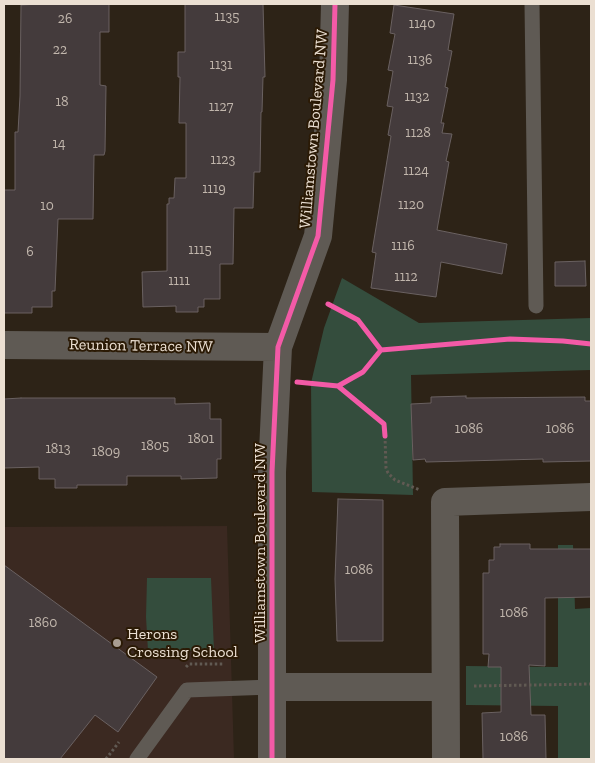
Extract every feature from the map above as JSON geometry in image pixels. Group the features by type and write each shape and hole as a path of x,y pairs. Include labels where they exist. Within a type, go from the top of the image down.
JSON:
{"street":[{"name":"Williamstown Boulevard NW","path":"272,759 272,472 278,347 318,236 333,80 335,4"},
{"name":"Reunion Terrace NW","path":"4,345 278,347"},
{"path":"446,759 445,502 591,497"},
{"path":"272,687 445,686"}],"lane":[{"path":"532,4 536,306"},
{"path":"137,759 187,690 272,687"}],"path":[{"path":"385,433 386,468 388,473 395,480 445,502"},
{"path":"445,686 591,684"}],"shaded area":[{"name":"Herons Crossing School","path":"227,526 234,759 4,759 4,527"}],"green space":[{"path":"342,278 419,323 591,318 591,370 411,375 413,495 312,492 311,383 324,328"},
{"path":"558,545 573,545 575,609 591,608 591,759 558,759 558,706 466,705 466,666 558,667"},
{"path":"147,578 211,578 214,651 148,651 146,617"}],"building":[{"path":"109,4 109,32 100,32 100,85 106,86 105,151 104,155 94,155 93,219 58,219 55,291 52,291 52,307 32,307 32,313 4,313 4,190 15,190 15,132 18,132 20,96 21,5"},
{"path":"185,4 263,4 265,77 263,77 261,112 260,172 254,172 253,208 234,208 233,264 220,264 220,299 204,299 204,307 198,307 198,312 176,312 176,306 143,307 142,272 167,271 167,204 169,204 169,198 174,198 175,178 186,178 186,123 179,123 180,77 178,77 178,52 185,52"},
{"path":"394,5 454,14 448,50 452,51 445,87 448,88 441,123 444,123 442,133 452,134 446,161 449,162 437,230 507,244 502,274 441,262 436,297 371,288 376,253 372,252 391,136 388,135 393,107 387,106 393,71 388,70 395,34 390,33"},
{"path":"585,261 586,286 555,286 555,262"},
{"path":"466,396 466,398 585,397 585,401 591,401 591,461 543,462 543,459 426,462 425,459 413,460 411,404 431,403 431,397"},
{"path":"175,398 175,404 210,403 210,419 221,419 221,459 217,459 217,478 181,479 181,476 127,476 127,485 77,485 77,488 55,488 55,479 39,479 39,467 4,468 4,399"},
{"path":"338,499 383,500 383,641 337,641 335,579"},
{"path":"500,544 530,544 530,549 591,549 591,597 545,598 545,666 529,665 531,715 545,715 546,759 483,759 482,713 501,712 501,667 488,667 489,654 483,654 483,573 489,573 489,560 494,560 494,547 500,547"},
{"path":"4,565 157,677 118,732 95,715 60,759 4,759"}],"cycle path":[{"path":"272,759 272,472 278,347 318,236 333,80 335,4"},
{"path":"328,304 358,320 381,350 510,339 591,344"},
{"path":"297,382 338,386 363,372 381,350"},
{"path":"338,386 384,424 385,436"}],"place":[{"name":"Herons Crossing School","path":"117,643"}]}
